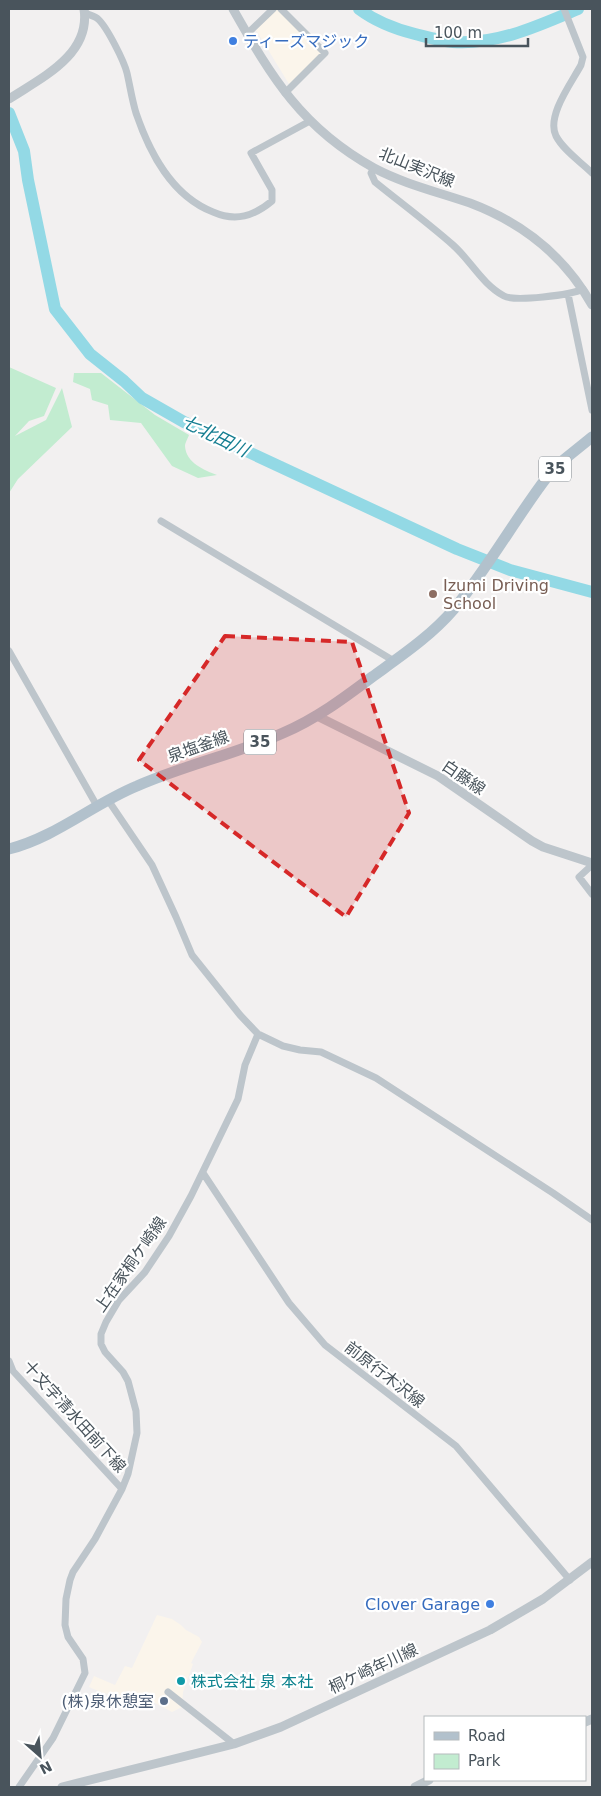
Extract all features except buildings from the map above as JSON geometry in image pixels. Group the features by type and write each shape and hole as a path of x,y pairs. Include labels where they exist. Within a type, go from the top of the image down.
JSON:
{"main road":[{"name":"泉塩釜線","path":"9,849 28,844 48,835 97,806 138,785 282,734 317,716 394,661 438,626 453,610 476,579 547,476 592,437"}],"street":[{"name":"北山実沢線","path":"233,9 272,75 285,93 310,121 327,136 374,168 422,188 471,204 517,226 551,252 572,273 591,300"},
{"path":"247,34 273,9"},
{"path":"281,9 325,53 285,93"},
{"path":"564,9 583,57 557,108 553,128 561,143 592,173"},
{"path":"9,99 58,67 78,45 83,31 84,11 98,19 120,55 127,70 136,112 150,150 158,164 172,182 201,208 222,216 238,218 252,215 272,201 272,190 250,153 310,121"},
{"path":"374,168 371,173 375,182 454,246 485,282 506,297 522,298 568,294 583,289"},
{"path":"568,294 592,410"},
{"path":"161,521 394,661"},
{"path":"9,651 97,806"},
{"name":"白藤線","path":"317,716 438,776 543,847 592,864"},
{"path":"108,800 152,865 192,955 240,1015 258,1034 283,1046 321,1052 376,1078 553,1192 592,1220"},
{"path":"592,864 579,877 592,894"},
{"name":"上在家桐ケ崎線","path":"19,1787 53,1738 85,1673 83,1659 68,1637 65,1625 68,1586 72,1572 95,1539 122,1489 128,1474 137,1433 136,1411 128,1382 123,1372 105,1352 101,1344 101,1334 119,1300 145,1272 170,1236 203,1173 238,1099 245,1065 258,1034"},
{"name":"前原行木沢線","path":"203,1173 289,1303 325,1345 456,1446 570,1580"},
{"name":"十文字清水田前下線","path":"9,1361 13,1371 122,1489"},
{"name":"桐ケ崎年川線","path":"62,1787 234,1744 280,1727 490,1630 518,1615 570,1580 592,1562"},
{"path":"168,1692 234,1744"},
{"path":"415,1787 427,1781"}],"highlighted area":[{"path":"225,636 352,642 409,813 346,917 139,760"}],"shaded area":[{"path":"276,9 279,9 321,54 289,84 256,30"},
{"path":"157,1615 172,1619 199,1637 202,1642 191,1663 193,1664 183,1692 182,1707 172,1712 153,1702 103,1693 89,1687 94,1676 115,1685 125,1666 132,1668"}],"green space":[{"path":"9,367 56,388 44,416 29,421 15,436 46,420 62,388 72,427 18,479 9,493"},
{"path":"74,373 101,373 155,415 189,435 185,446 189,457 196,465 217,475 198,478 172,466 141,423 110,420 108,405 92,400 90,389 73,382"}],"waterway":[{"path":"359,9 378,21 393,27 453,42 485,40 517,33 578,9"},
{"name":"七北田川","path":"9,113 24,151 28,180 55,309 90,354 142,398 184,422 457,549 510,570 592,592"}],"place":[{"name":"ティーズマジック","path":"233,41"},
{"name":"Izumi Driving School","path":"433,594"},
{"name":"Clover Garage","path":"490,1604"},
{"name":"株式会社 泉 本社","path":"181,1681"},
{"name":"(株)泉休憩室","path":"164,1701"}]}
